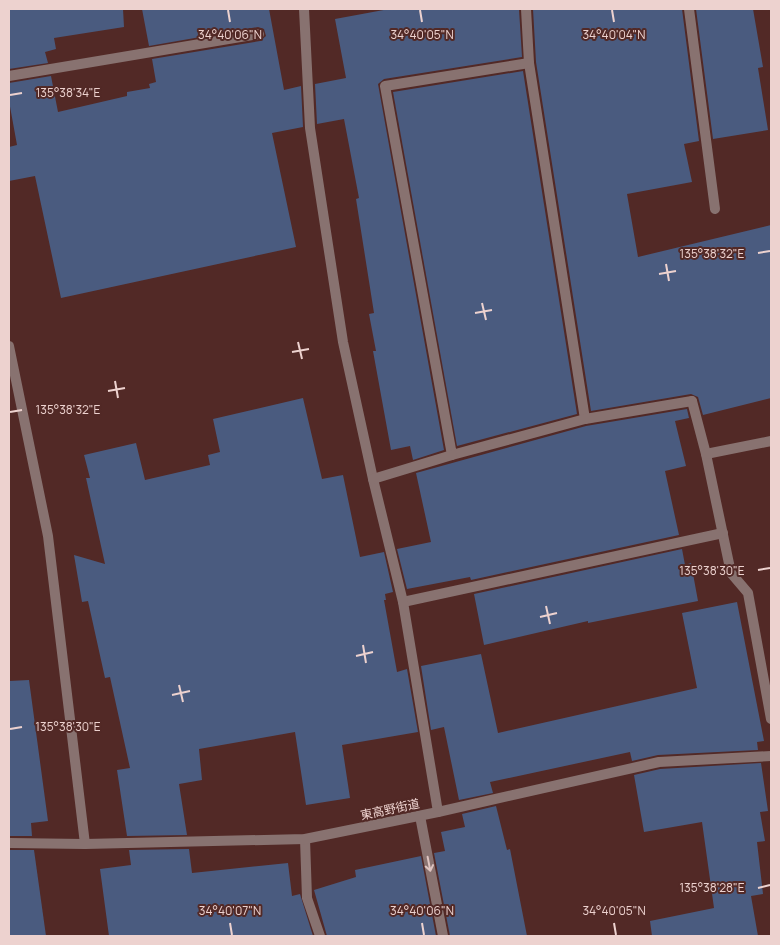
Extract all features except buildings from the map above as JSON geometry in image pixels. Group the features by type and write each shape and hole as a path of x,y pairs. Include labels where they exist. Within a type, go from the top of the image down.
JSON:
{"street":[{"path":"304,9 310,128 343,342 373,479 403,602 438,812"},
{"path":"526,9 529,63 585,419"},
{"path":"689,9 715,209"},
{"path":"9,76 259,34"},
{"path":"452,455 385,86 529,63"},
{"path":"9,346 48,536 85,844"},
{"path":"373,479 452,455 585,419 692,401 706,454 731,572 748,593 771,719"},
{"path":"706,454 771,442"},
{"path":"403,602 723,533"},
{"name":"東高野街道","path":"9,843 85,844 305,839 420,816 659,762 771,756"},
{"path":"420,816 443,936"},
{"path":"305,839 308,898 320,936"}]}
